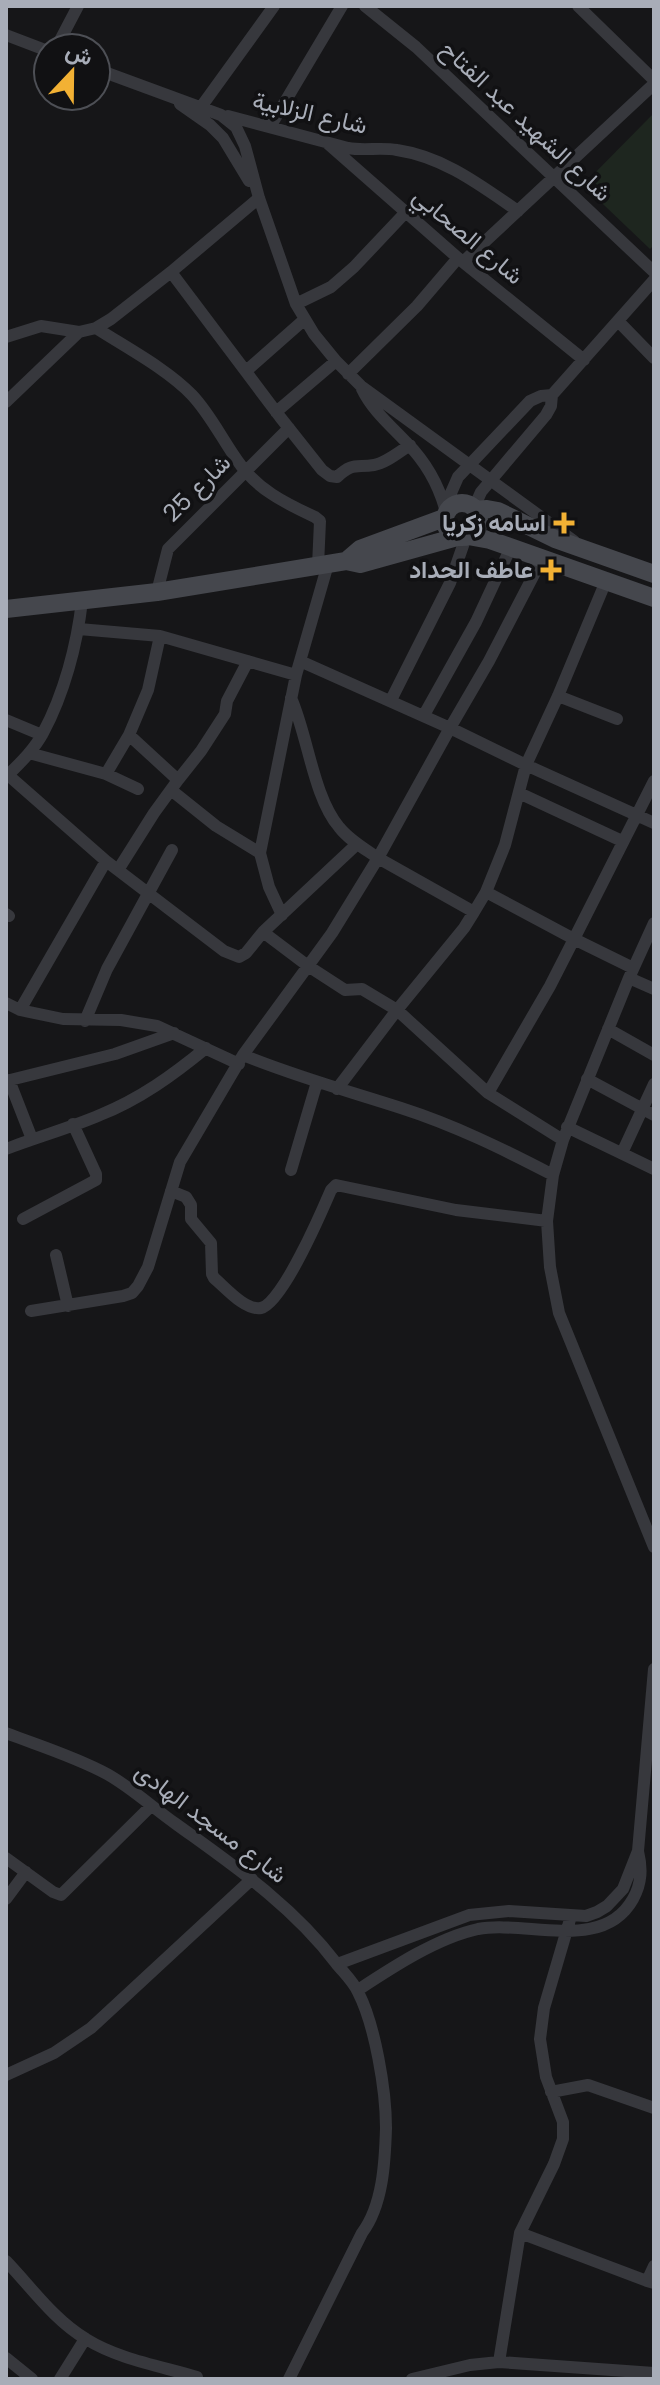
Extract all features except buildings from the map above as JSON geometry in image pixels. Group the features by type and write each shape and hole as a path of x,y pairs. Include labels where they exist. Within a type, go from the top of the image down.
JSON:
{"main road":[{"path":"331,564 466,503 475,509 498,511 537,531 654,574"},
{"path":"6,609 157,592 331,564 360,564 473,534 478,525 475,509"},
{"path":"447,512 447,530 464,537 511,547 654,598"}],"street":[{"path":"64,32 78,6"},
{"path":"201,107 274,6"},
{"path":"270,127 342,6"},
{"path":"348,374 460,260 518,211 654,82 578,6"},
{"name":"شارع الشهيد عبد الفتاح","path":"368,7 416,47 654,272"},
{"path":"6,35 32,45"},
{"path":"112,75 168,96 210,125 223,138 259,198"},
{"name":"شارع الزلابية","path":"168,96 221,115 356,150 400,150 448,166 518,211"},
{"path":"221,115 241,136 296,304 336,361 361,386 587,550"},
{"name":"شارع الصحابي","path":"326,142 460,260 584,360"},
{"path":"6,337 41,326 79,332 96,328 171,272 259,198"},
{"path":"296,304 331,287 405,213"},
{"path":"171,272 276,412 330,476 337,477 346,469 361,465 380,463 410,445"},
{"path":"475,509 481,492 546,415 552,395 654,280"},
{"path":"246,371 305,319"},
{"path":"618,321 654,358"},
{"path":"96,328 189,391 245,471 269,493 320,521 331,564 298,668 260,853 269,887 282,915"},
{"path":"6,402 79,332"},
{"path":"276,412 336,361"},
{"path":"361,386 374,408 410,445 436,480 447,512"},
{"path":"447,512 453,487 469,465 530,401 552,395"},
{"name":"شارع 25","path":"157,592 168,549 289,428"},
{"path":"391,700 450,583 464,537"},
{"path":"424,715 476,622 511,547"},
{"path":"31,1311 132,1293 138,1286 148,1267 180,1162 241,1060 332,933 378,858 489,661 542,559"},
{"path":"337,1089 464,928 486,892 505,845 526,765 606,581"},
{"path":"82,601 79,629 57,702 42,735 7,776 106,861 239,957 357,844"},
{"path":"79,629 160,636 248,661 298,668 391,700 654,823"},
{"path":"106,774 129,735 152,678 160,636"},
{"path":"118,870 225,714 227,701 248,661"},
{"path":"558,696 617,719"},
{"path":"291,698 327,805 338,826 378,858 474,912"},
{"path":"6,720 42,735"},
{"path":"129,735 216,826 260,853"},
{"path":"29,753 106,774 138,789"},
{"path":"488,1093 537,1010 654,781"},
{"path":"519,793 622,841"},
{"path":"85,1021 107,969 172,850"},
{"path":"20,1010 106,861"},
{"path":"486,892 574,939 654,989"},
{"path":"654,923 565,1133 553,1175 547,1221 550,1267 559,1313 650,1527 654,1547"},
{"path":"263,932 345,990 362,989 397,1010 488,1093 565,1133 622,1153 654,1169"},
{"path":"6,1003 20,1010 63,1019 139,1022 174,1033 241,1060 401,1108 463,1131 553,1175"},
{"path":"608,1029 654,1055"},
{"path":"32,1139 8,1080 115,1054 174,1033"},
{"path":"6,1149 98,1116 137,1098 206,1048"},
{"path":"587,1079 648,1112"},
{"path":"291,1170 317,1082"},
{"path":"622,1153 648,1112 654,1084"},
{"path":"23,1219 96,1180 73,1124"},
{"path":"171,1191 189,1200 191,1219 211,1243 214,1278 244,1303 261,1308 270,1303 309,1242 336,1185 456,1210 547,1221"},
{"path":"56,1255 68,1306"},
{"path":"337,1964 469,1915 509,1911 586,1916 616,1898 629,1879 638,1851 654,1669"},
{"name":"شارع مسجد الهادى","path":"6,1733 96,1768 119,1781 291,1911 358,1990"},
{"path":"6,1858 58,1895 64,1894 151,1806"},
{"path":"289,2379 362,2233 372,2220 382,2176 386,2116 383,2086 358,1990 392,1967 465,1933 497,1927 595,1929 619,1916 629,1906 640,1882 638,1851"},
{"path":"6,1899 26,1872"},
{"path":"9,2070 54,2053 91,2028 252,1879"},
{"path":"499,2362 520,2233 563,2139 563,2122 551,2092 541,2052 541,2024 571,1916"},
{"path":"551,2092 588,2085 654,2108"},
{"path":"520,2233 650,2282 654,2266"},
{"path":"6,2261 62,2321 85,2339 113,2352 197,2377"},
{"path":"60,2379 85,2339"},
{"path":"6,2358 32,2379"},
{"path":"412,2379 499,2362 654,2373"},
{"path":"481,2379 482,2364"}],"shaded area":[{"path":"654,113 654,245 650,249 583,185"}],"place":[{"name":"اسامه زكريا","path":"564,523"},
{"name":"عاطف الحداد","path":"551,570"}]}
